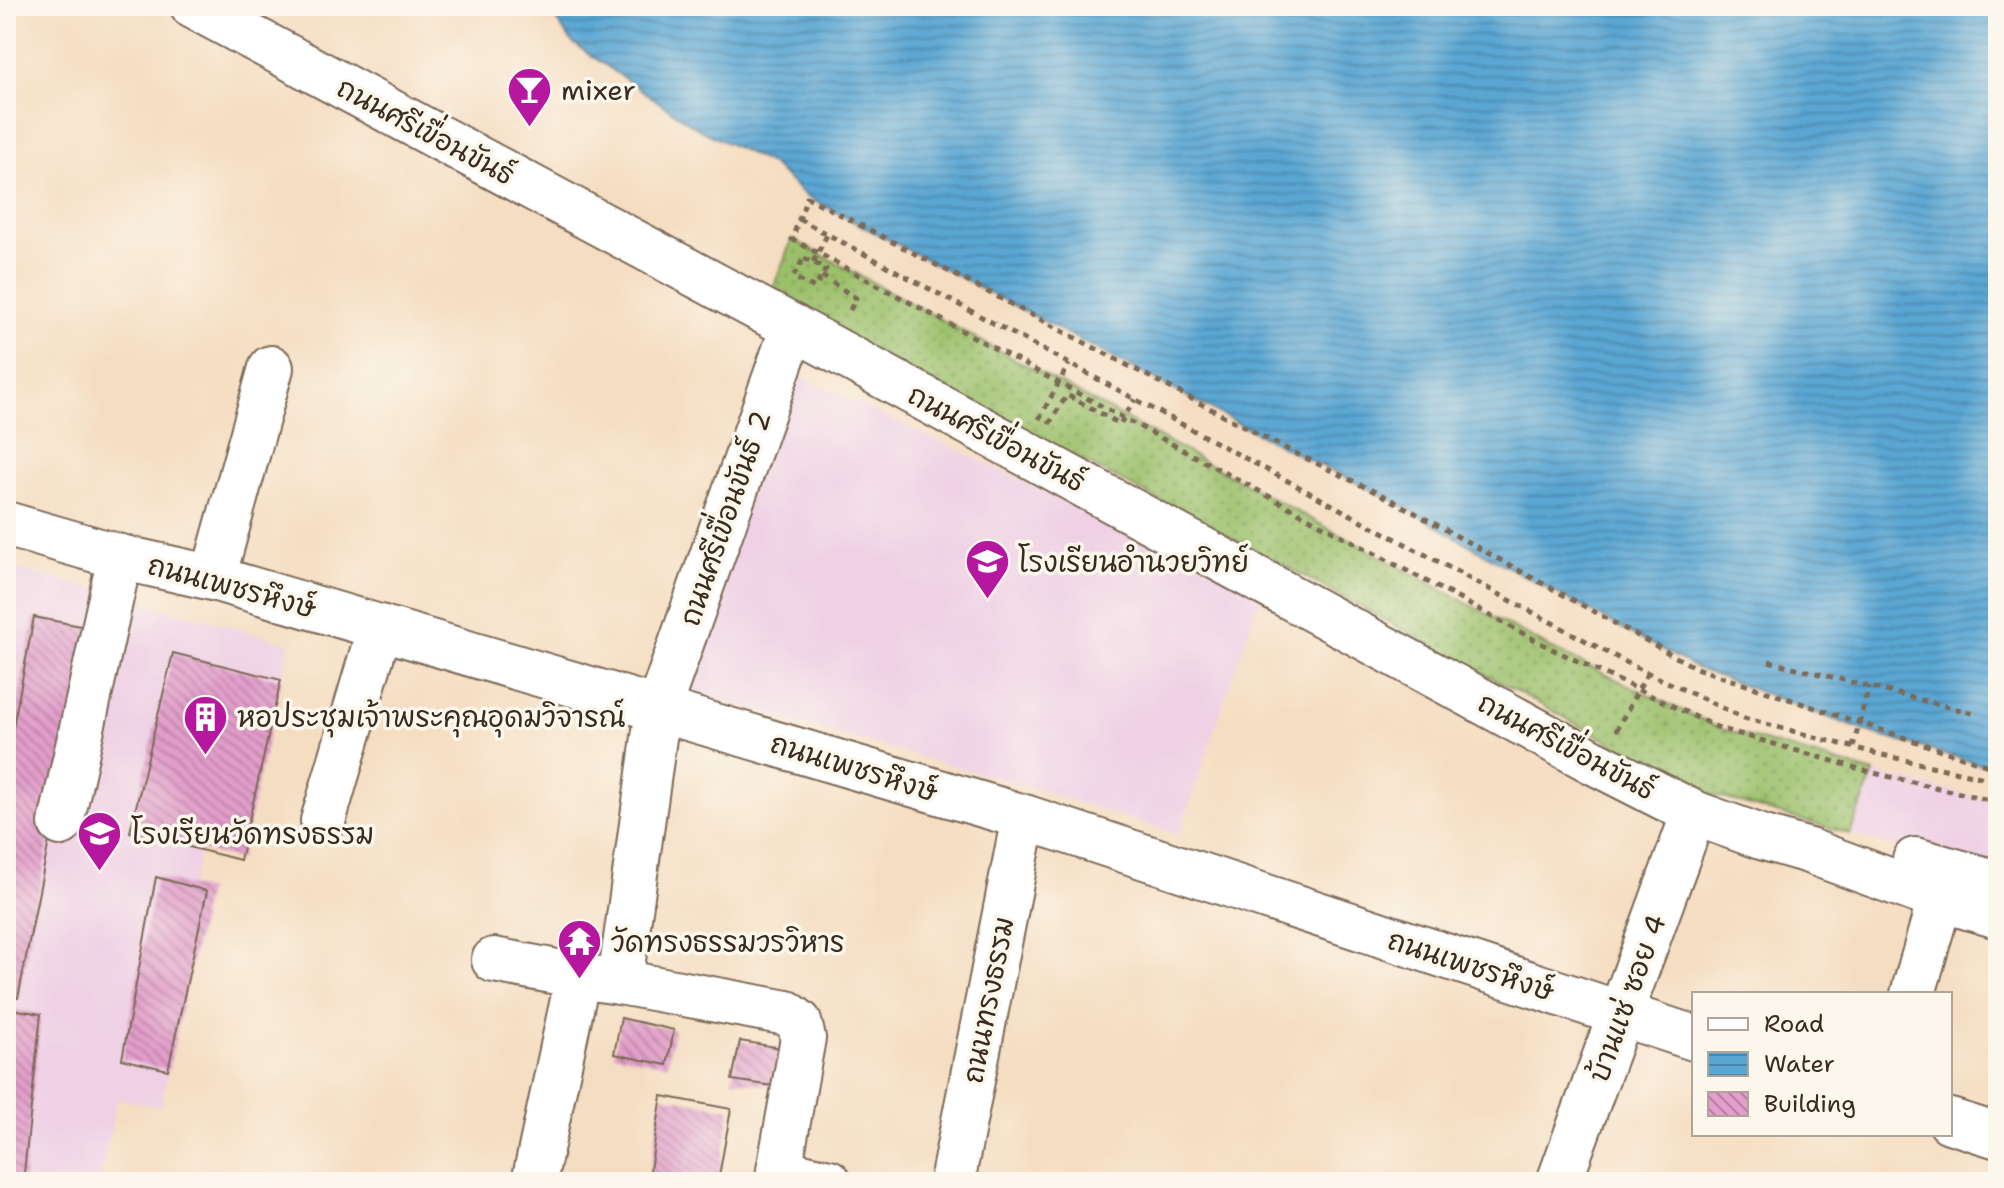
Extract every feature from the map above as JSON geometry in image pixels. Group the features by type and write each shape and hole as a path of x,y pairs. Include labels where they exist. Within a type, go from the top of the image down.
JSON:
{"street":[{"name":"ถนนศรีเขื่อนขันธ์","path":"193,6 1694,813 1940,899 1998,916"},
{"name":"ถนนศรีเขื่อนขันธ์ 2","path":"534,1182 599,979 658,709 793,327"},
{"path":"213,578 271,368"},
{"name":"ถนนเพชรหึงษ์","path":"6,524 120,557 213,578 1024,817 1692,1037"},
{"path":"61,823 120,557"},
{"path":"323,821 380,627"},
{"name":"บ้านแซ่ ซอย 4","path":"1559,1182 1694,813"},
{"name":"ถนนทรงธรรม","path":"952,1182 1024,817"},
{"name":"ถนนศรีเขื่อนขันธ์","path":"1809,851 1896,855 1998,883"},
{"path":"1914,992 1940,899"},
{"path":"494,960 787,1013 799,1022 803,1038 778,1176 829,1182"},
{"path":"1952,1122 1998,1136"}],"path":[{"path":"1998,769 1696,668 1388,498 1289,450 807,197 792,239 1550,648 1719,728 1874,773 1998,802"},
{"path":"799,219 1648,672 1744,718 1998,781"},
{"path":"813,262 828,235"},
{"path":"804,258 813,262 826,269 815,288 793,277 804,258"},
{"path":"1036,424 1069,364"},
{"path":"1047,429 1067,395 1120,424 1135,399"},
{"path":"1769,661 1976,714"},
{"path":"1599,764 1648,672"},
{"path":"1853,747 1869,685"}],"shaded area":[{"name":"โรงเรียนอำนวยวิทย์","path":"791,372 1264,594 1256,608 1179,835 1026,786 684,692"},
{"name":"โรงเรียนวัดทรงธรรม","path":"6,565 290,643 240,860 201,850 191,886 207,891 161,1107 117,1099 99,1182 6,1182"},
{"path":"1874,773 1998,802 1998,877 1850,834"}],"green space":[{"path":"792,239 1550,648 1719,728 1874,773 1850,834 1702,792 1280,563 769,299"}],"water":[{"path":"546,6 1998,6 1998,769 1873,734 1696,668 1504,565 1388,498 1289,450 807,197 771,164 698,129 573,43"}],"building":[{"path":"34,617 91,628 18,998 6,995 6,764"},
{"name":"หอประชุมเจ้าพระคุณอุดมวิจารณ์","path":"173,653 281,680 240,860 130,832"},
{"path":"156,877 207,891 168,1070 122,1059"},
{"path":"6,1008 41,1014 23,1182 6,1182"},
{"path":"621,1018 674,1030 667,1065 614,1054"},
{"path":"740,1041 793,1050 787,1088 732,1080"},
{"path":"662,1096 731,1109 718,1182 648,1182"}],"place":[{"name":"mixer","path":"530,129"},
{"name":"โรงเรียนอำนวยวิทย์","path":"987,601"},
{"name":"หอประชุมเจ้าพระคุณอุดมวิจารณ์","path":"206,756"},
{"name":"โรงเรียนวัดทรงธรรม","path":"100,873"},
{"name":"วัดทรงธรรมวรวิหาร","path":"580,981"}]}
